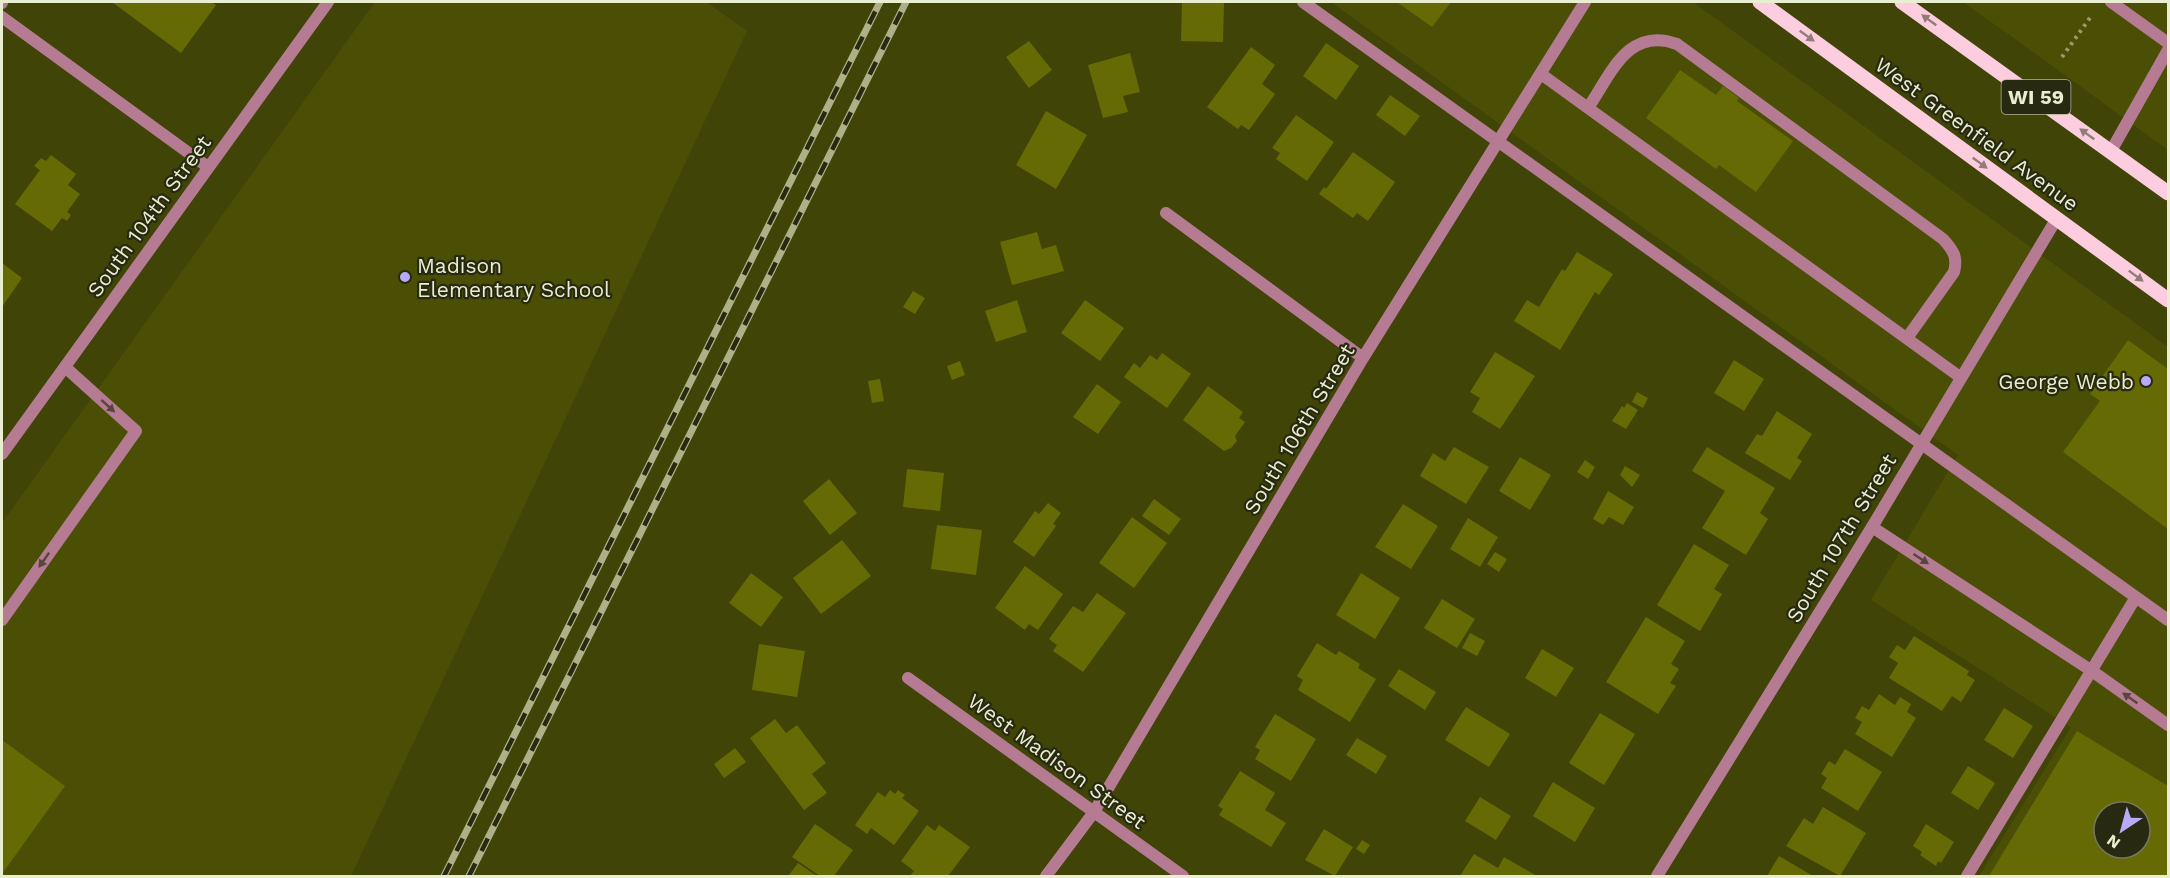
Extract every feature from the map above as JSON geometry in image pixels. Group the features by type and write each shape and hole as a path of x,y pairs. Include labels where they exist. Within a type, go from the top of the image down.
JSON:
{"main road":[{"name":"West Greenfield Avenue","path":"1760,2 2169,300"},
{"name":"WI 59","path":"1902,2 2169,193"}],"street":[{"name":"South 104th Street","path":"2,454 328,2"},
{"path":"1303,2 2169,620"},
{"name":"South 106th Street","path":"1046,876 1094,812 1364,358 1585,2"},
{"path":"2111,2 2169,43"},
{"path":"2,17 208,167"},
{"path":"1588,108 1627,50 1652,39 1662,39 1677,44 1943,238 1957,261 1954,272 1907,338"},
{"path":"2111,151 2169,50"},
{"path":"1541,74 1960,377"},
{"path":"1166,213 1364,358"},
{"name":"South 107th Street","path":"1657,876 1872,527 2057,218"},
{"path":"2,620 135,430 65,366"},
{"path":"1872,527 2092,671 2169,725"},
{"path":"1967,876 2136,597"},
{"name":"West Madison Street","path":"908,678 1183,876"}],"path":[{"path":"2062,57 2096,8"}],"shaded area":[{"name":"Madison Elementary School","path":"375,2 706,2 747,31 351,876 2,876 2,523"},
{"path":"1331,2 1693,2 2168,347 2168,876 1979,876 2071,727 1871,600 1958,455"},
{"path":"1963,2 2168,2 2168,150 2011,36"}],"building":[{"path":"112,2 211,2 216,5 181,53"},
{"path":"1182,2 1224,3 1223,42 1181,41"},
{"path":"1397,2 1451,2 1432,27"},
{"path":"1029,41 1052,70 1029,88 1006,57"},
{"path":"1326,43 1359,66 1336,100 1303,76"},
{"path":"1251,47 1275,65 1262,84 1275,94 1249,130 1241,125 1238,129 1207,107"},
{"path":"1130,53 1140,92 1123,96 1128,112 1103,118 1088,65"},
{"path":"1680,70 1716,95 1723,86 1739,98 1737,101 1793,141 1756,192 1719,165 1716,169 1646,118"},
{"path":"1390,95 1420,116 1405,136 1376,115"},
{"path":"1046,111 1087,135 1056,189 1016,165"},
{"path":"1296,115 1334,142 1307,181 1276,159 1280,153 1272,148"},
{"path":"1353,152 1395,182 1368,221 1357,213 1353,218 1319,194 1324,187 1326,189"},
{"path":"51,155 76,174 68,185 80,194 67,212 71,215 67,221 62,218 52,231 15,204 40,170 34,166 41,158 46,161"},
{"path":"1037,232 1042,249 1056,245 1064,271 1012,285 1000,242"},
{"path":"1577,252 1613,274 1599,295 1595,292 1560,350 1514,321 1527,300 1539,307 1562,269 1565,271"},
{"path":"2,263 22,278 2,307"},
{"path":"913,291 925,298 915,314 903,307"},
{"path":"1017,300 1027,332 996,342 985,311"},
{"path":"1085,300 1124,328 1100,361 1061,333"},
{"path":"2128,340 2168,369 2168,529 2063,452 2100,401 2090,394"},
{"path":"1495,352 1535,376 1500,429 1472,412 1480,398 1470,392"},
{"path":"1162,353 1191,374 1167,408 1124,377 1134,363 1140,368 1150,355 1157,360"},
{"path":"1734,360 1764,379 1744,411 1714,393"},
{"path":"960,361 965,375 952,380 947,366"},
{"path":"880,379 884,401 872,403 868,381"},
{"path":"1097,384 1121,402 1098,434 1073,417"},
{"path":"1208,386 1243,412 1239,418 1245,422 1235,436 1237,441 1231,448 1224,451 1183,420"},
{"path":"1637,392 1648,398 1643,408 1632,402"},
{"path":"1627,403 1638,410 1626,429 1612,421 1622,406 1624,408"},
{"path":"1777,411 1812,434 1797,458 1802,461 1790,480 1745,453 1757,434 1762,436"},
{"path":"1454,447 1489,467 1466,504 1420,476 1433,453 1445,461"},
{"path":"1707,447 1775,488 1760,513 1768,519 1746,555 1702,528 1725,491 1692,471"},
{"path":"1520,457 1551,475 1530,510 1499,491"},
{"path":"1585,460 1595,467 1588,479 1577,472"},
{"path":"1625,466 1640,475 1632,487 1620,475"},
{"path":"907,469 944,473 940,511 903,507"},
{"path":"829,479 857,513 830,535 803,501"},
{"path":"1608,491 1634,507 1623,525 1609,517 1603,525 1593,519"},
{"path":"1154,499 1181,519 1169,535 1142,516"},
{"path":"1048,503 1061,513 1053,524 1056,526 1034,557 1013,542 1035,511 1039,514"},
{"path":"1403,504 1438,526 1411,569 1375,547"},
{"path":"1132,517 1167,543 1134,588 1099,563"},
{"path":"1468,518 1498,537 1480,567 1450,549"},
{"path":"937,525 982,530 976,575 931,569"},
{"path":"842,540 871,576 821,614 793,578"},
{"path":"1694,544 1729,565 1714,589 1722,594 1700,631 1657,605"},
{"path":"1495,552 1507,559 1499,572 1487,564"},
{"path":"1025,566 1063,594 1038,630 1029,624 1025,630 995,608"},
{"path":"751,573 783,597 761,627 729,603"},
{"path":"1361,573 1400,598 1375,639 1336,615"},
{"path":"1097,593 1126,613 1083,672 1053,651 1057,645 1049,639 1073,606 1083,612"},
{"path":"1442,599 1475,619 1457,648 1424,628"},
{"path":"1646,617 1685,641 1671,664 1679,669 1670,683 1676,686 1658,714 1606,682"},
{"path":"1470,633 1485,641 1477,656 1462,648"},
{"path":"1914,636 1969,671 1967,675 1975,680 1961,702 1952,696 1942,711 1889,678 1898,663 1889,657 1897,645 1905,650"},
{"path":"1317,643 1336,655 1339,651 1360,664 1358,668 1376,679 1350,722 1298,690 1303,680 1297,676"},
{"path":"759,644 805,651 797,697 752,690"},
{"path":"1542,649 1574,668 1556,697 1525,678"},
{"path":"1399,669 1436,692 1425,710 1388,686"},
{"path":"1879,694 1895,705 1900,697 1911,704 1907,712 1916,718 1892,757 1855,734 1862,722 1855,718 1862,706 1869,710"},
{"path":"1466,707 1510,734 1489,767 1445,740"},
{"path":"2004,708 2033,726 2013,758 1984,740"},
{"path":"1600,713 1635,734 1604,785 1569,763"},
{"path":"1275,714 1316,739 1291,781 1255,759 1260,750 1255,747"},
{"path":"775,719 786,733 797,725 826,763 812,774 827,793 804,810 750,738"},
{"path":"2077,731 2168,786 2168,876 1989,876"},
{"path":"1357,738 1387,756 1376,774 1346,755"},
{"path":"2,740 65,786 2,874"},
{"path":"735,748 746,762 724,778 714,764"},
{"path":"1845,749 1882,772 1858,811 1821,788 1827,778 1821,774 1829,761 1835,765"},
{"path":"1968,766 1995,783 1978,810 1951,793"},
{"path":"1240,771 1275,793 1265,810 1286,823 1271,847 1219,815 1223,809 1218,806"},
{"path":"1553,782 1595,808 1575,842 1533,816"},
{"path":"890,790 895,794 898,790 905,795 902,798 919,811 894,845 871,828 867,834 855,825 878,792 885,797"},
{"path":"1480,797 1511,816 1496,840 1465,821"},
{"path":"1823,807 1866,833 1840,876 1786,846 1804,818 1813,824"},
{"path":"815,824 853,850 834,876 820,876 792,857"},
{"path":"1926,824 1954,842 1941,863 1938,861 1936,866 1920,855 1922,852 1913,846"},
{"path":"927,825 935,831 939,825 970,847 948,876 910,876 914,871 901,861"},
{"path":"1324,829 1353,847 1335,876 1305,860"},
{"path":"1362,840 1370,845 1364,854 1356,849"},
{"path":"1474,854 1498,868 1504,857 1537,876 1460,876"},
{"path":"1779,856 1813,876 1767,876"},
{"path":"798,863 817,876 788,876"}],"railway":[{"path":"444,876 880,2"},
{"path":"469,876 906,2"}],"place":[{"name":"Madison Elementary School","path":"405,277"},
{"name":"George Webb","path":"2146,381"}]}
